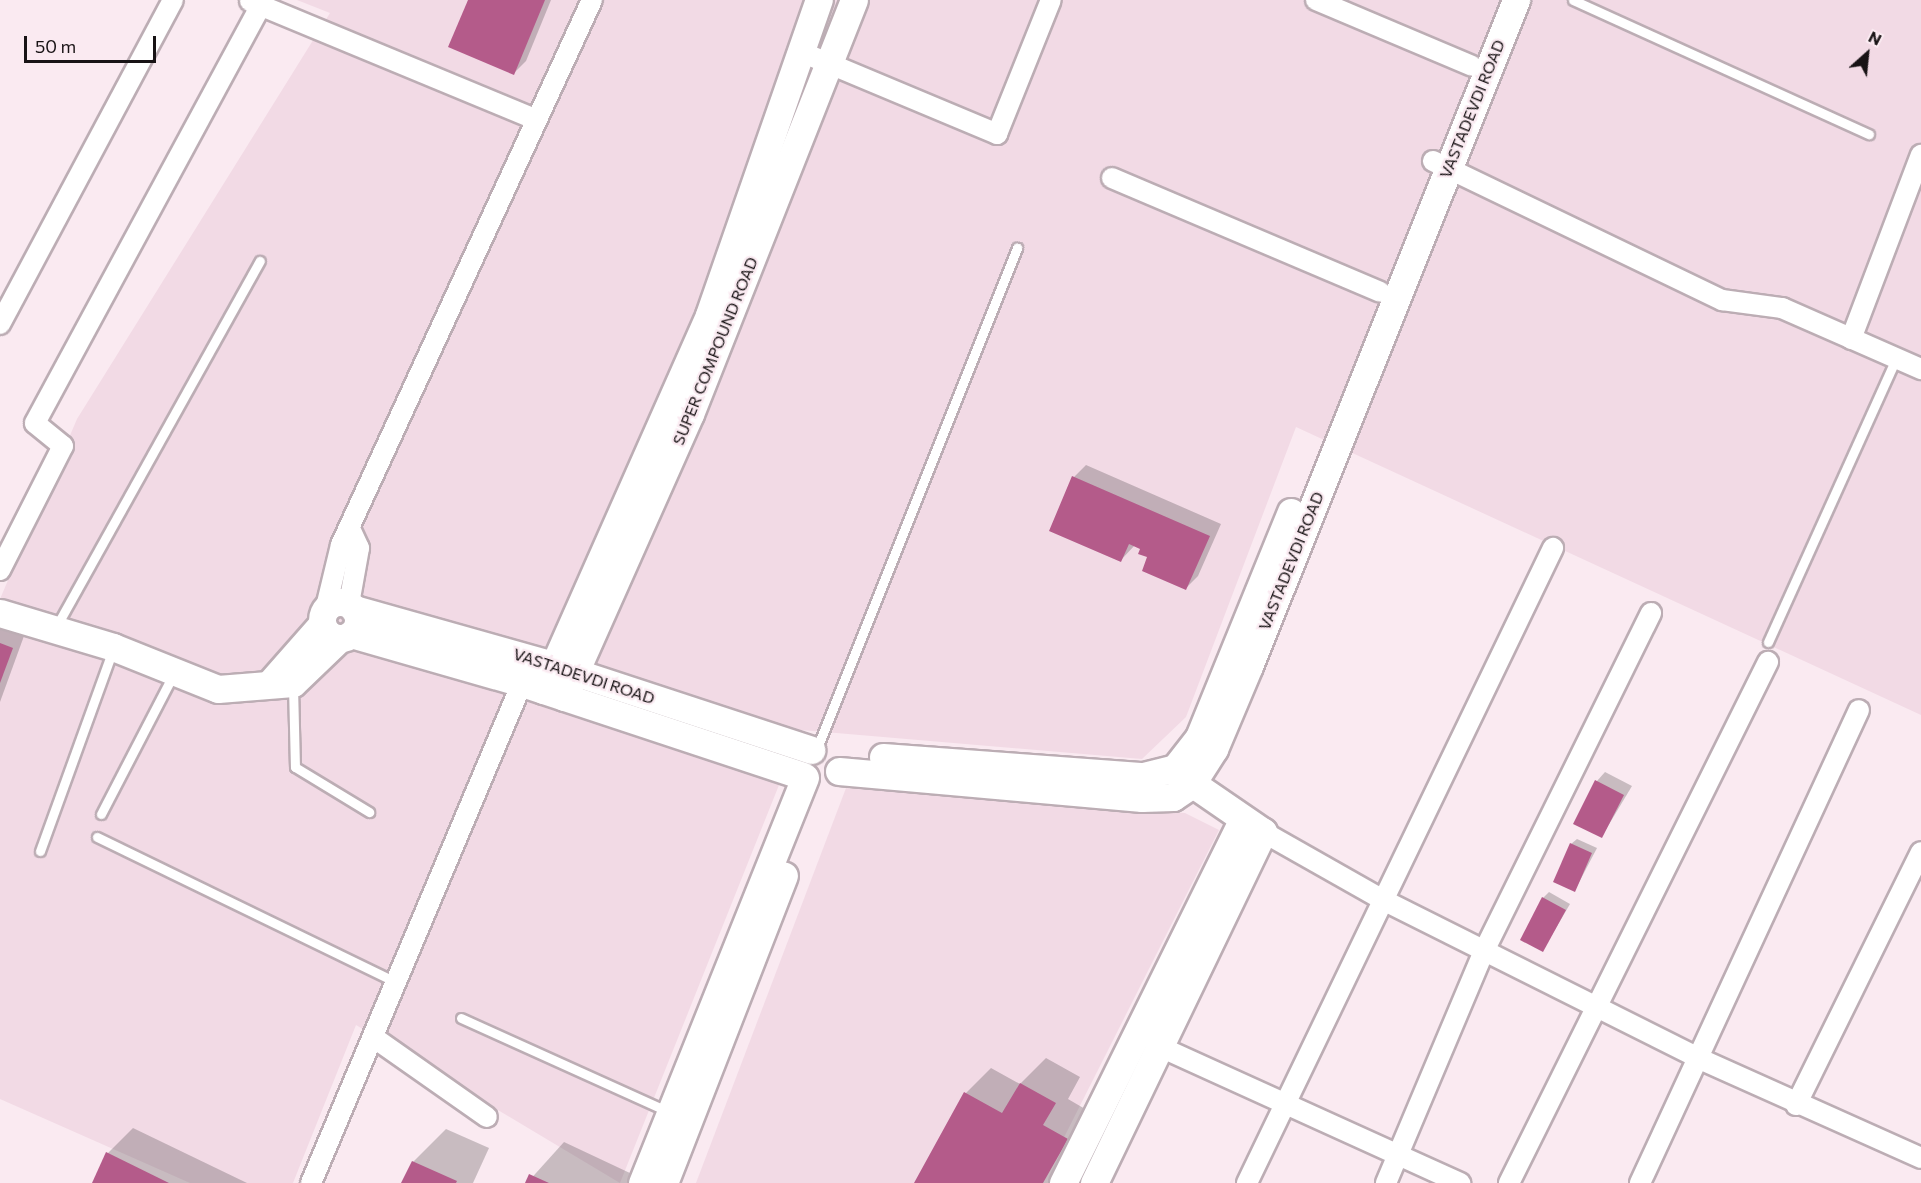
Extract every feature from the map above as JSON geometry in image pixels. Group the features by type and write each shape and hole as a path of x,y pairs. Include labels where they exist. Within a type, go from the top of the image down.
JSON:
{"street":[{"path":"0,324 173,0"},
{"path":"0,612 113,647 218,689 283,682 340,619 341,545 351,531 533,118 592,0"},
{"name":"SUPER COMPOUND ROAD","path":"564,668 709,315 799,51 819,0"},
{"name":"SUPER COMPOUND ROAD","path":"543,690 564,668 690,414 831,65 854,0"},
{"path":"799,51 997,134 1051,0"},
{"path":"1316,0 1472,66"},
{"name":"VASTADEVDI ROAD","path":"1182,777 1214,749 1249,666 1441,164 1472,66 1498,0"},
{"name":"VASTADEVDI ROAD","path":"340,619 543,690 819,766 1142,798 1173,797 1380,292 1516,0"},
{"path":"0,570 63,446 36,423 255,3 533,118"},
{"path":"1851,339 1921,155"},
{"path":"1441,164 1722,300 1782,308 1921,369"},
{"path":"1112,178 1380,292"},
{"path":"1247,1183 1283,1101 1553,548"},
{"path":"1386,1183 1484,951 1651,613"},
{"name":"VASTADEVDI ROAD","path":"340,619 564,668 819,766"},
{"path":"1509,1183 1768,662"},
{"path":"311,1183 396,982 543,690"},
{"path":"1640,1183 1700,1059 1859,710"},
{"path":"642,1183 669,1112 819,766"},
{"path":"664,1183 819,766"},
{"path":"1182,777 1252,827 1383,900 1700,1059 1796,1105 1921,1158"},
{"path":"1094,1183 1158,1046 1252,827"},
{"path":"1063,1183 1252,827"},
{"path":"1796,1105 1921,852"},
{"path":"373,1037 487,1117"},
{"path":"1158,1046 1460,1183"}],"lane":[{"path":"1573,0 1869,134"},
{"path":"819,766 1017,248"},
{"path":"54,629 260,261"},
{"path":"1768,642 1896,358"},
{"path":"40,851 113,647"},
{"path":"101,814 175,672"},
{"path":"283,682 295,767 369,812"},
{"path":"98,837 396,982"},
{"path":"461,1018 669,1112"}],"shaded area":[{"path":"297,0 1921,0 1921,715 1296,427 1186,717 1142,759 801,730 620,1183 356,1025 293,1183 190,1183 0,1099 0,599 77,419 330,13"},
{"path":"846,788 1185,813 1219,830 1041,1183 696,1183"}],"building":[{"path":"468,0 545,0 514,75 448,47"},
{"path":"1072,476 1210,536 1186,590 1142,571 1147,557 1138,554 1140,549 1129,544 1121,562 1049,531"},
{"path":"0,643 13,648 0,683"},
{"path":"1595,780 1624,795 1602,838 1573,824"},
{"path":"1570,843 1592,853 1575,892 1553,882"},
{"path":"1542,897 1566,910 1543,952 1520,940"},
{"path":"1020,1083 1056,1103 1043,1125 1068,1139 1043,1183 914,1183 964,1092 1002,1113"},
{"path":"106,1152 169,1183 92,1183"},
{"path":"412,1161 457,1181 456,1183 401,1183"},
{"path":"529,1174 549,1183 525,1183"}]}
